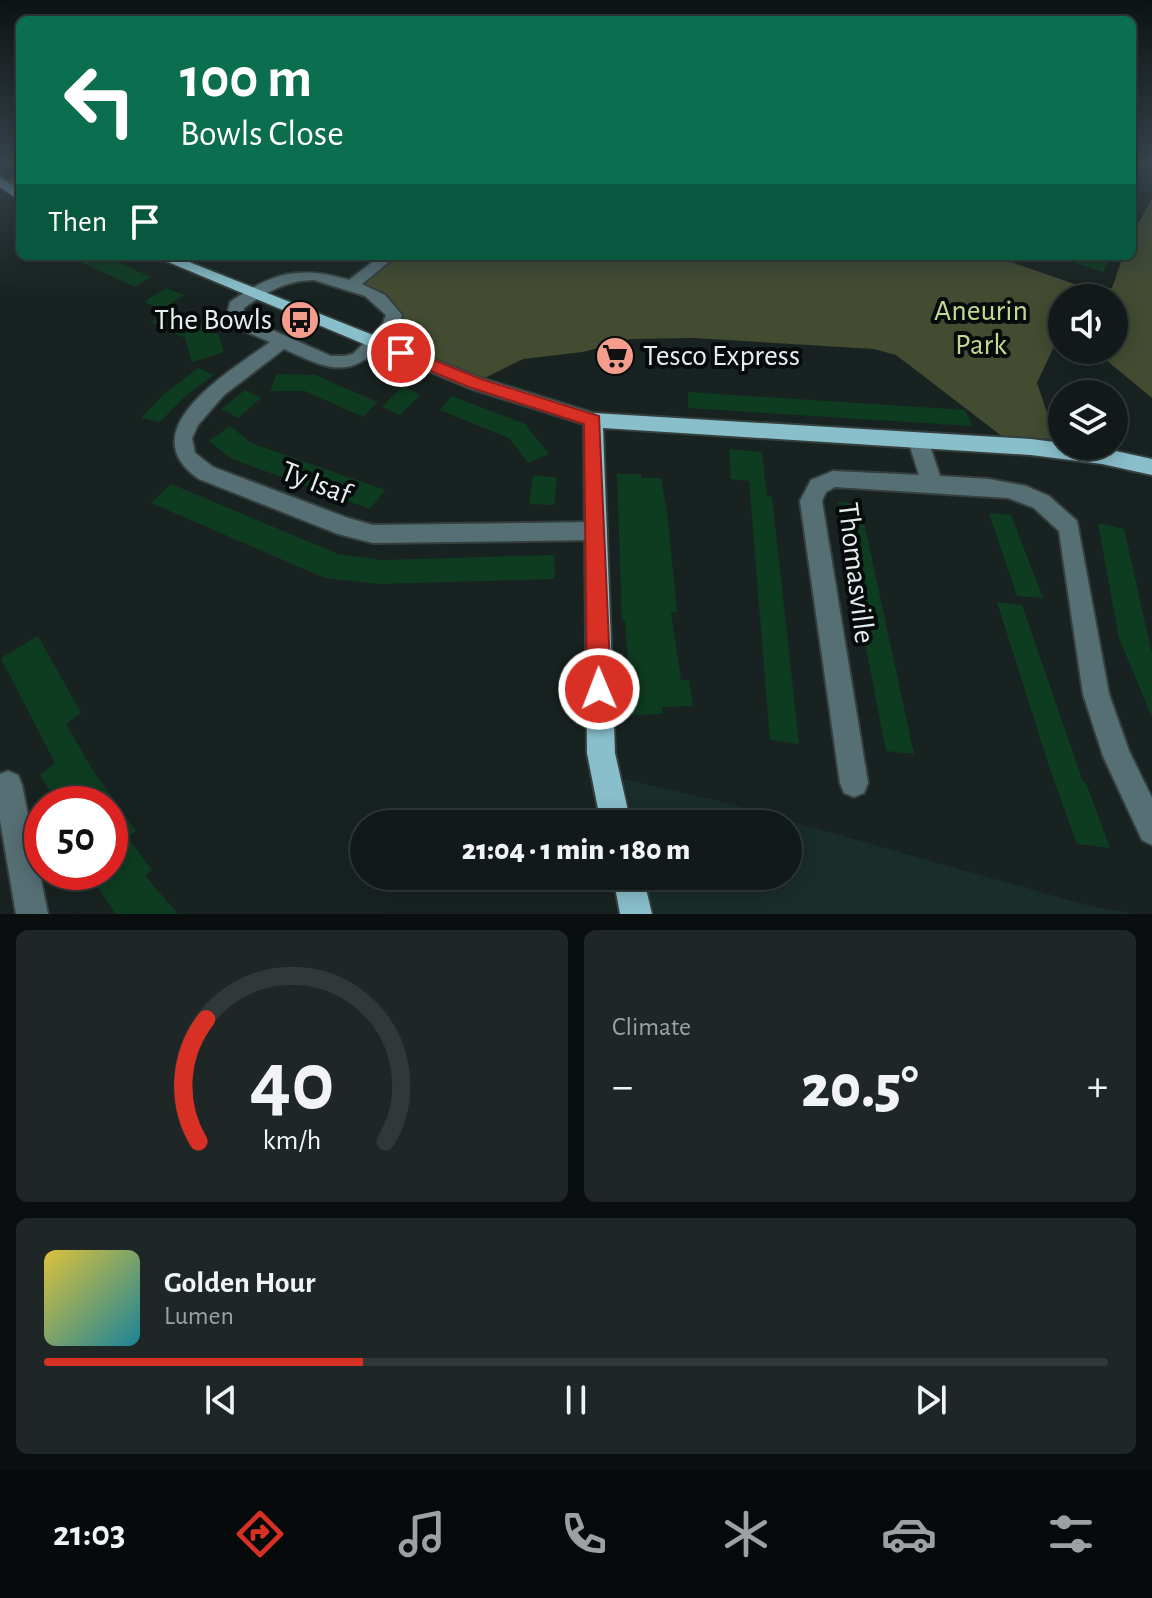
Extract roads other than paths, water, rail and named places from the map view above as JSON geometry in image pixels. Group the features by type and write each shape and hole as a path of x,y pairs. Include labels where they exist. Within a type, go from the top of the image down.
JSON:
{"main road":[{"path":"171,260 475,383 593,420 1031,447 1102,456 1152,467"},
{"path":"593,420 601,753 613,810"},
{"path":"631,890 636,914"}],"street":[{"path":"350,286 384,260"},
{"path":"315,275 379,297 394,315 390,327 359,358 329,362 234,320 236,306 253,293 290,276 315,275"},
{"name":"Ty Isaf","path":"282,342 203,404 190,418 183,434 182,449 190,461 206,473 346,527 398,536 596,531"},
{"path":"918,440 932,484"},
{"name":"Thomasville","path":"854,783 811,510 813,493 824,482 833,479 1026,492 1041,499 1063,518 1071,537 1096,694 1117,756 1152,830"},
{"path":"8,785 32,914"}],"place":[{"name":"The Bowls","path":"300,320"},
{"name":"Tesco Express","path":"615,356"}],"park label":[{"name":"Aneurin Park","path":"981,328"}]}
